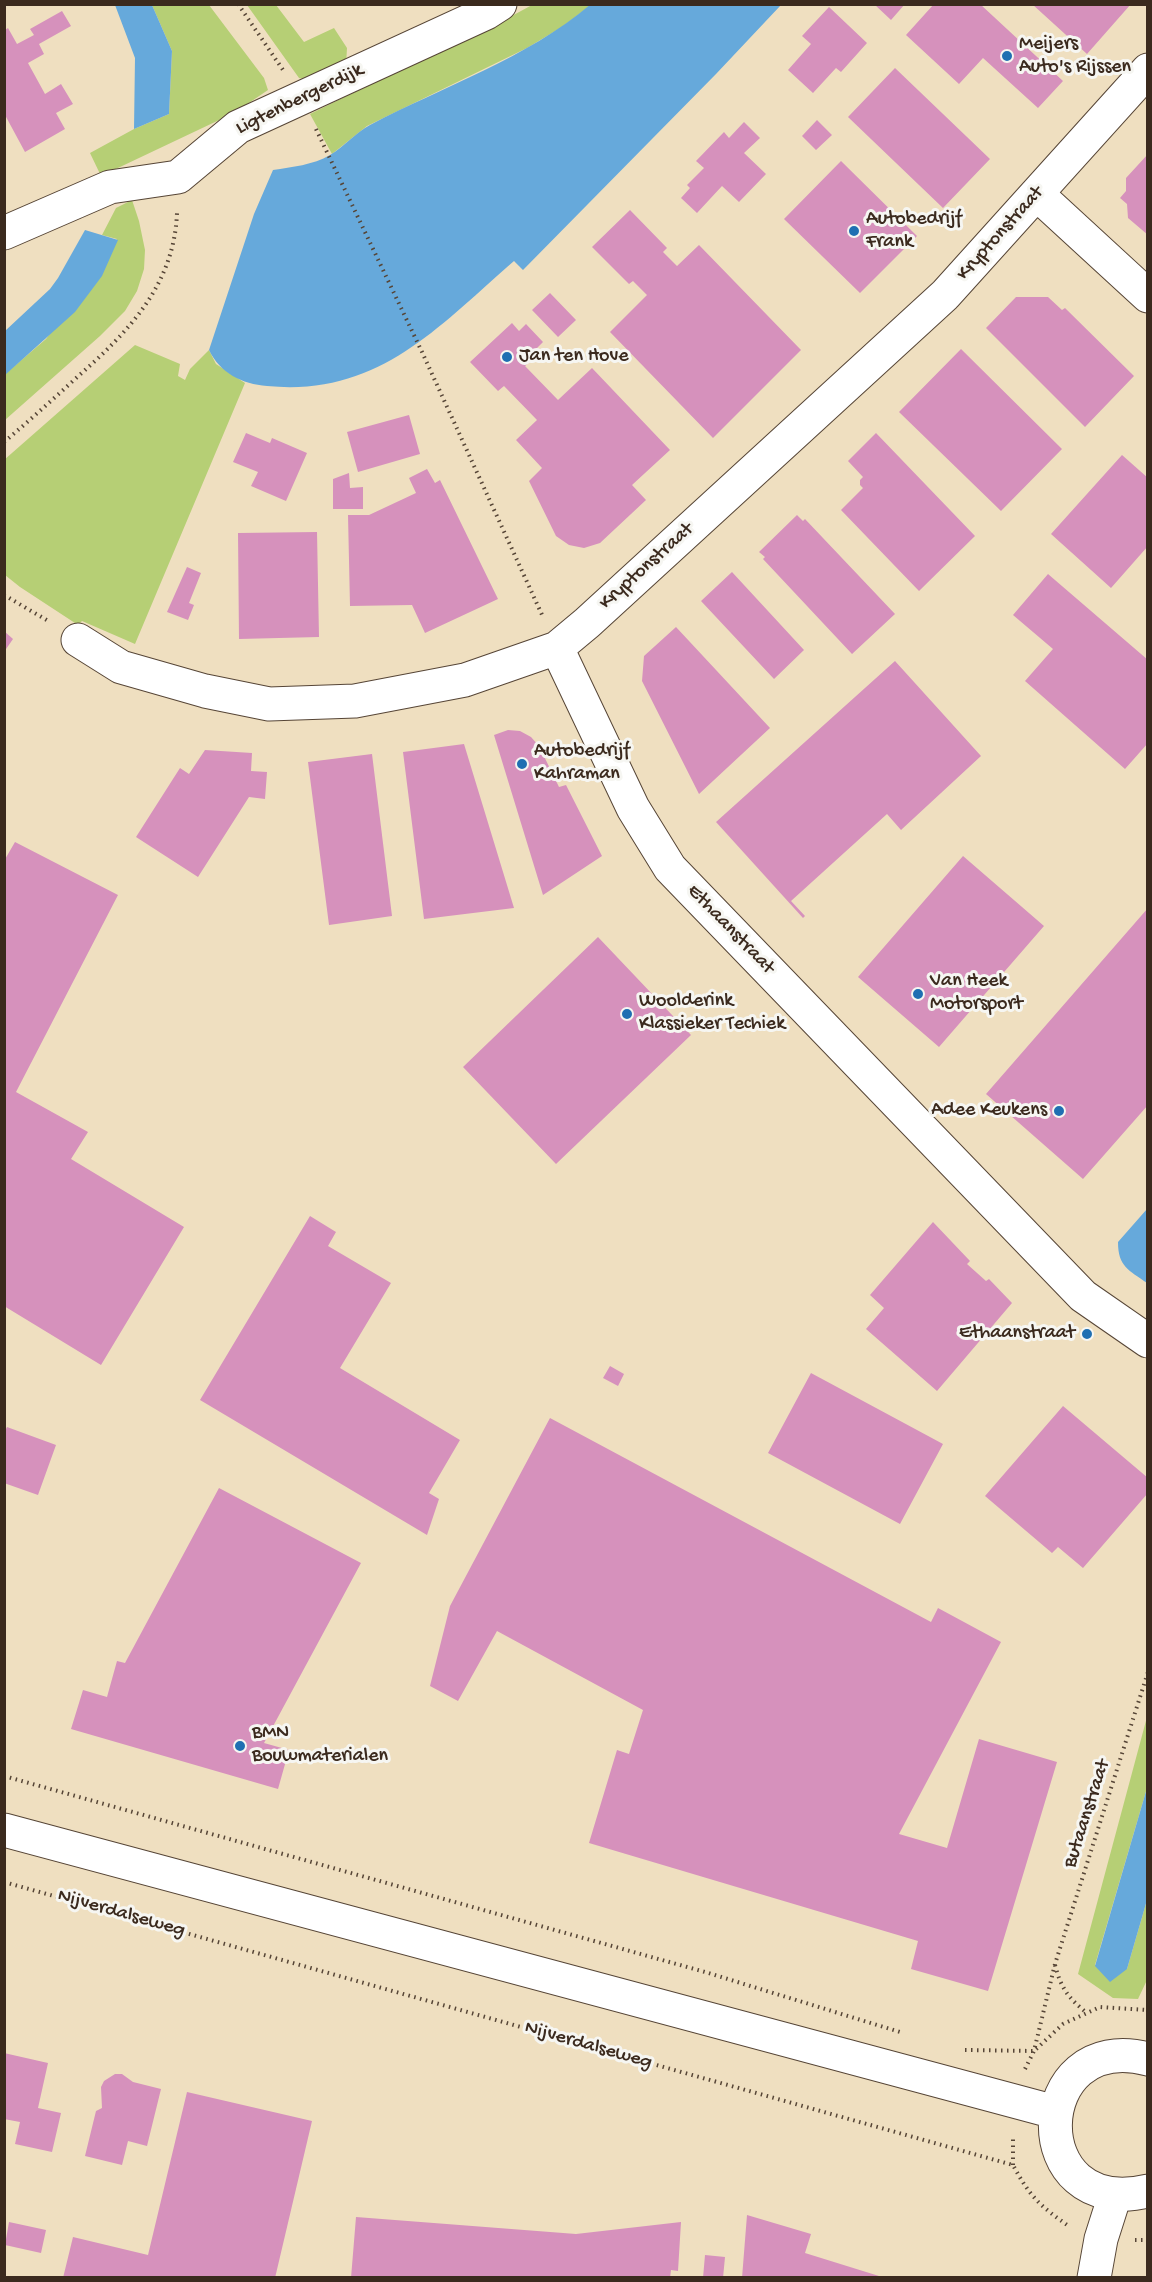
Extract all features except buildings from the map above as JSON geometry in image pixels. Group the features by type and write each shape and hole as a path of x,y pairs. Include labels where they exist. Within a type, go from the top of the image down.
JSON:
{"street":[{"name":"Ligtenbergerdijk","path":"178,177 238,127 486,13 500,4"},
{"name":"Kryptonstraat","path":"78,640 121,668 205,691 269,704 355,701 465,680 557,648 596,615 945,295 1148,70"},
{"path":"8,222 110,187 178,177"},
{"path":"1037,194 1148,296"},
{"name":"Ethaanstraat","path":"557,648 633,808 670,868 1083,1296 1148,1341"},
{"path":"4,1830 1055,2112"},
{"path":"1148,2059 1118,2055 1092,2062 1078,2071 1067,2084 1055,2112 1054,2129 1056,2143 1064,2162 1078,2179 1097,2190 1114,2195 1130,2195 1148,2191"},
{"path":"1094,2277 1101,2239 1114,2195"}],"path":[{"path":"238,4 300,97"},
{"path":"327,150 557,648"},
{"path":"4,442 114,345 144,310 159,284 176,234 178,177"},
{"path":"4,595 78,640"},
{"name":"Butaanstraat","path":"1034,2051 1055,1965 1148,1672"},
{"path":"4,1776 705,1972 910,2035"},
{"name":"Nijverdalseweg","path":"4,1882 1013,2165 1027,2191 1043,2207 1070,2227 1101,2239 1148,2240"},
{"path":"1055,1965 1060,1984 1073,2002 1087,2013"},
{"path":"963,2050 1034,2051 1063,2024 1100,2007 1148,2010"}],"green space":[{"path":"152,5 209,5 264,78 268,90 234,113 101,176 90,153 134,129 169,114 172,51"},
{"path":"247,5 276,5 304,42 334,28 347,48 346,65 312,81 299,78"},
{"path":"532,5 591,5 562,27 527,48 367,126 332,154 310,114"},
{"path":"132,200 145,250 144,269 137,291 125,311 100,336 5,420 4,375 46,339 117,239 102,235 116,208"},
{"path":"135,345 180,364 178,376 185,380 190,369 209,350 216,364 245,383 135,644 82,621 78,625 5,575 4,460"},
{"path":"1147,1717 1147,1788 1095,1965 1127,1969 1147,1900 1147,1980 1138,1999 1113,1998 1078,1974"}],"water":[{"path":"591,4 781,5 523,270 514,261 459,310 404,352 374,369 342,380 306,386 267,386 249,383 233,376 219,365 209,350 254,214 273,170 295,167 330,155 370,125 539,41"},
{"path":"115,5 152,5 172,51 169,114 134,129 135,58"},
{"path":"85,230 118,240 102,276 75,312 5,375 5,331 50,289"},
{"path":"1147,1209 1147,1283 1122,1263 1118,1242"},
{"path":"1147,1788 1147,1900 1127,1969 1110,1982 1095,1966"}],"place":[{"name":"Meijers Auto's Rijssen","path":"1007,56"},
{"name":"Autobedrijf Frank","path":"854,231"},
{"name":"Jan ten Hove","path":"507,357"},
{"name":"Autobedrijf Kahraman","path":"522,764"},
{"name":"Van Heek Motorsport","path":"918,994"},
{"name":"Woolderink Klassieker Techiek","path":"627,1014"},
{"name":"Adee Keukens","path":"1059,1111"},
{"name":"Ethaanstraat","path":"1087,1334"},
{"name":"BMN Bouwmaterialen","path":"240,1746"}]}
